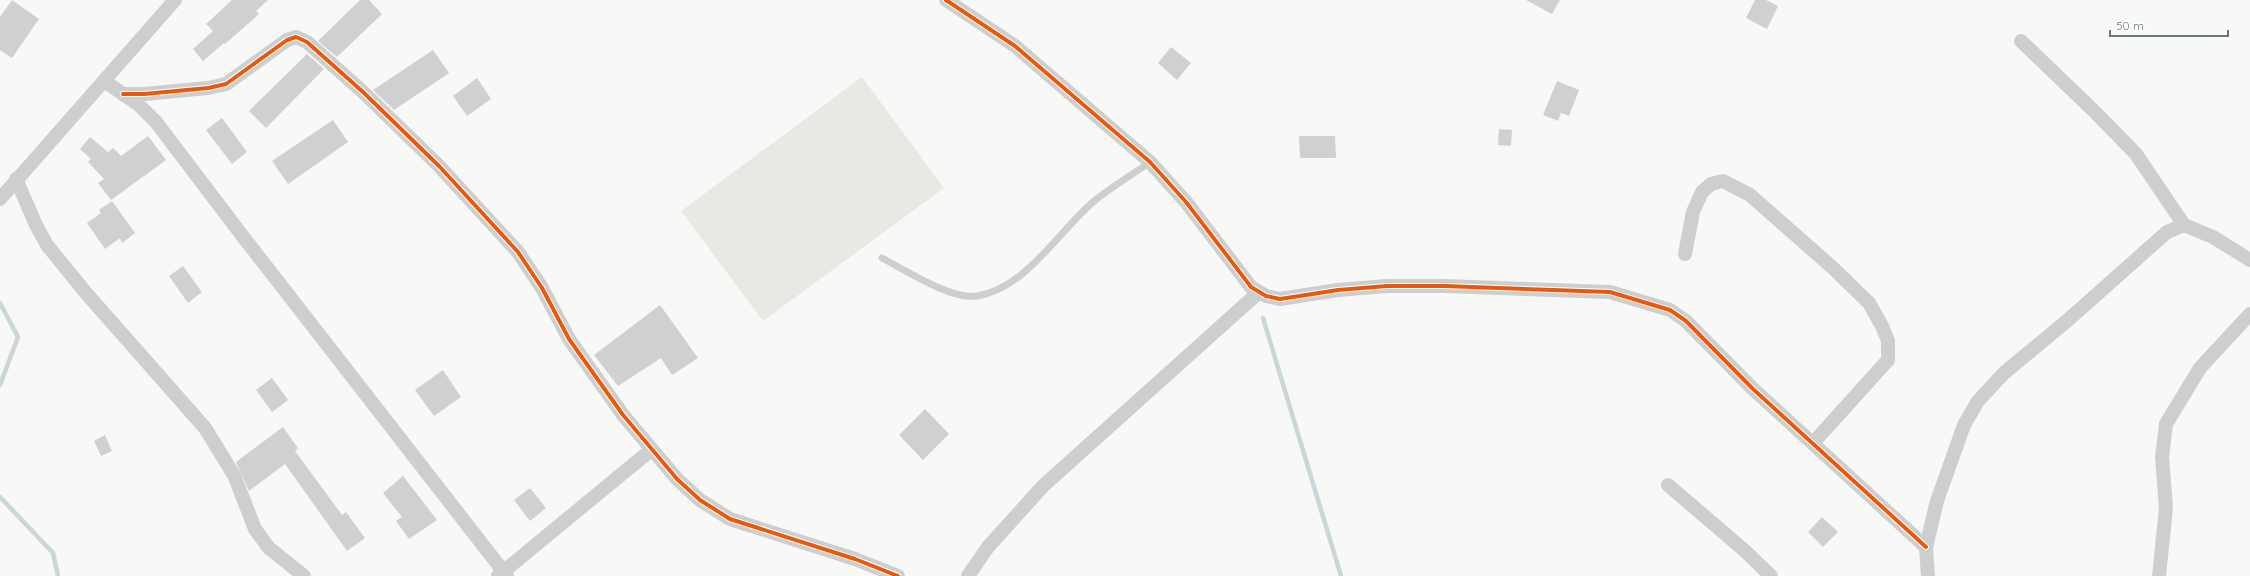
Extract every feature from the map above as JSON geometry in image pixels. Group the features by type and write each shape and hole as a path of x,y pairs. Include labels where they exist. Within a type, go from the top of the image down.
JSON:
{"street":[{"path":"0,199 175,0"},
{"path":"946,0 1015,46 1150,162 1186,202 1251,287 1258,293 1280,299 1359,288 1444,286 1610,292 1651,303 1670,310 1686,321 1752,388 1926,547"},
{"path":"123,94 144,94 208,88 226,84 287,40 296,37 306,42 363,92 434,161 518,252 542,288 569,339 623,415 677,479 700,500 730,519 855,559 898,576"},
{"path":"2021,41 2136,154 2184,225 2213,237 2250,260"},
{"path":"104,81 139,105 156,122 245,241 503,574 651,450"},
{"path":"16,179 36,225 47,245 86,293 205,428 234,475 255,530 270,548 304,576"},
{"path":"1685,254 1693,212 1702,192 1711,184 1723,181 1750,195 1833,268 1868,303 1882,326 1888,341 1888,360 1813,443"},
{"path":"1928,576 1926,547 1938,501 1964,425 1978,401 2004,373 2068,320 2166,232 2184,225"},
{"path":"968,576 988,547 1043,486 1258,293"},
{"path":"2159,576 2166,508 2162,457 2166,424 2200,368 2250,314"},
{"path":"1668,485 1744,550 1771,576"}],"lane":[{"path":"882,258 945,291 976,296 1007,286 1050,246 1093,202 1150,162"}],"shaded area":[{"path":"862,77 944,188 763,321 681,211"}],"building":[{"path":"12,0 39,19 12,58 0,50 0,17"},
{"path":"232,0 268,0 256,11 259,14 203,61 193,49 213,31 206,24"},
{"path":"360,0 369,0 382,14 337,57 318,41"},
{"path":"1526,0 1560,0 1552,14"},
{"path":"1755,0 1766,0 1778,6 1767,29 1746,18"},
{"path":"1171,47 1191,63 1177,80 1158,63"},
{"path":"433,50 449,73 394,110 373,90"},
{"path":"307,54 324,69 266,128 249,111"},
{"path":"477,78 491,99 467,116 453,96"},
{"path":"1557,81 1579,90 1569,116 1561,113 1558,121 1543,115"},
{"path":"222,118 247,152 232,164 206,130"},
{"path":"333,120 348,142 288,184 272,161"},
{"path":"1499,129 1512,130 1511,146 1498,145"},
{"path":"148,136 166,160 111,200 98,183 104,179 88,162 91,159 80,149 90,137 108,152 113,148 121,156"},
{"path":"1299,136 1335,136 1336,158 1300,158"},
{"path":"112,201 135,233 122,243 120,238 105,249 87,223 101,213 99,210"},
{"path":"183,266 202,292 188,303 169,276"},
{"path":"660,305 698,358 672,375 661,358 618,386 594,355"},
{"path":"443,370 461,397 434,416 415,390"},
{"path":"272,378 288,400 272,412 256,390"},
{"path":"925,409 949,434 923,460 899,435"},
{"path":"283,427 298,448 295,451 342,515 346,512 365,538 347,551 285,464 249,491 236,462"},
{"path":"105,435 112,451 101,456 94,441"},
{"path":"403,476 437,520 409,539 396,521 402,517 383,493"},
{"path":"530,488 546,508 530,521 514,500"},
{"path":"1822,517 1838,532 1823,547 1808,532"}],"waterway":[{"path":"0,303 18,337 0,385"},
{"path":"1263,318 1341,576"},
{"path":"0,497 53,553 58,576"}],"cycle path":[{"path":"946,0 1015,46 1150,162 1186,202 1251,287 1266,296 1280,299 1338,290 1387,286 1444,286 1610,292 1670,310 1686,321 1752,388 1926,547"},
{"path":"123,94 144,94 208,88 226,84 287,40 296,37 307,42 363,92 439,166 518,252 542,288 569,339 623,415 677,479 700,500 730,519 855,559 898,576"}]}
